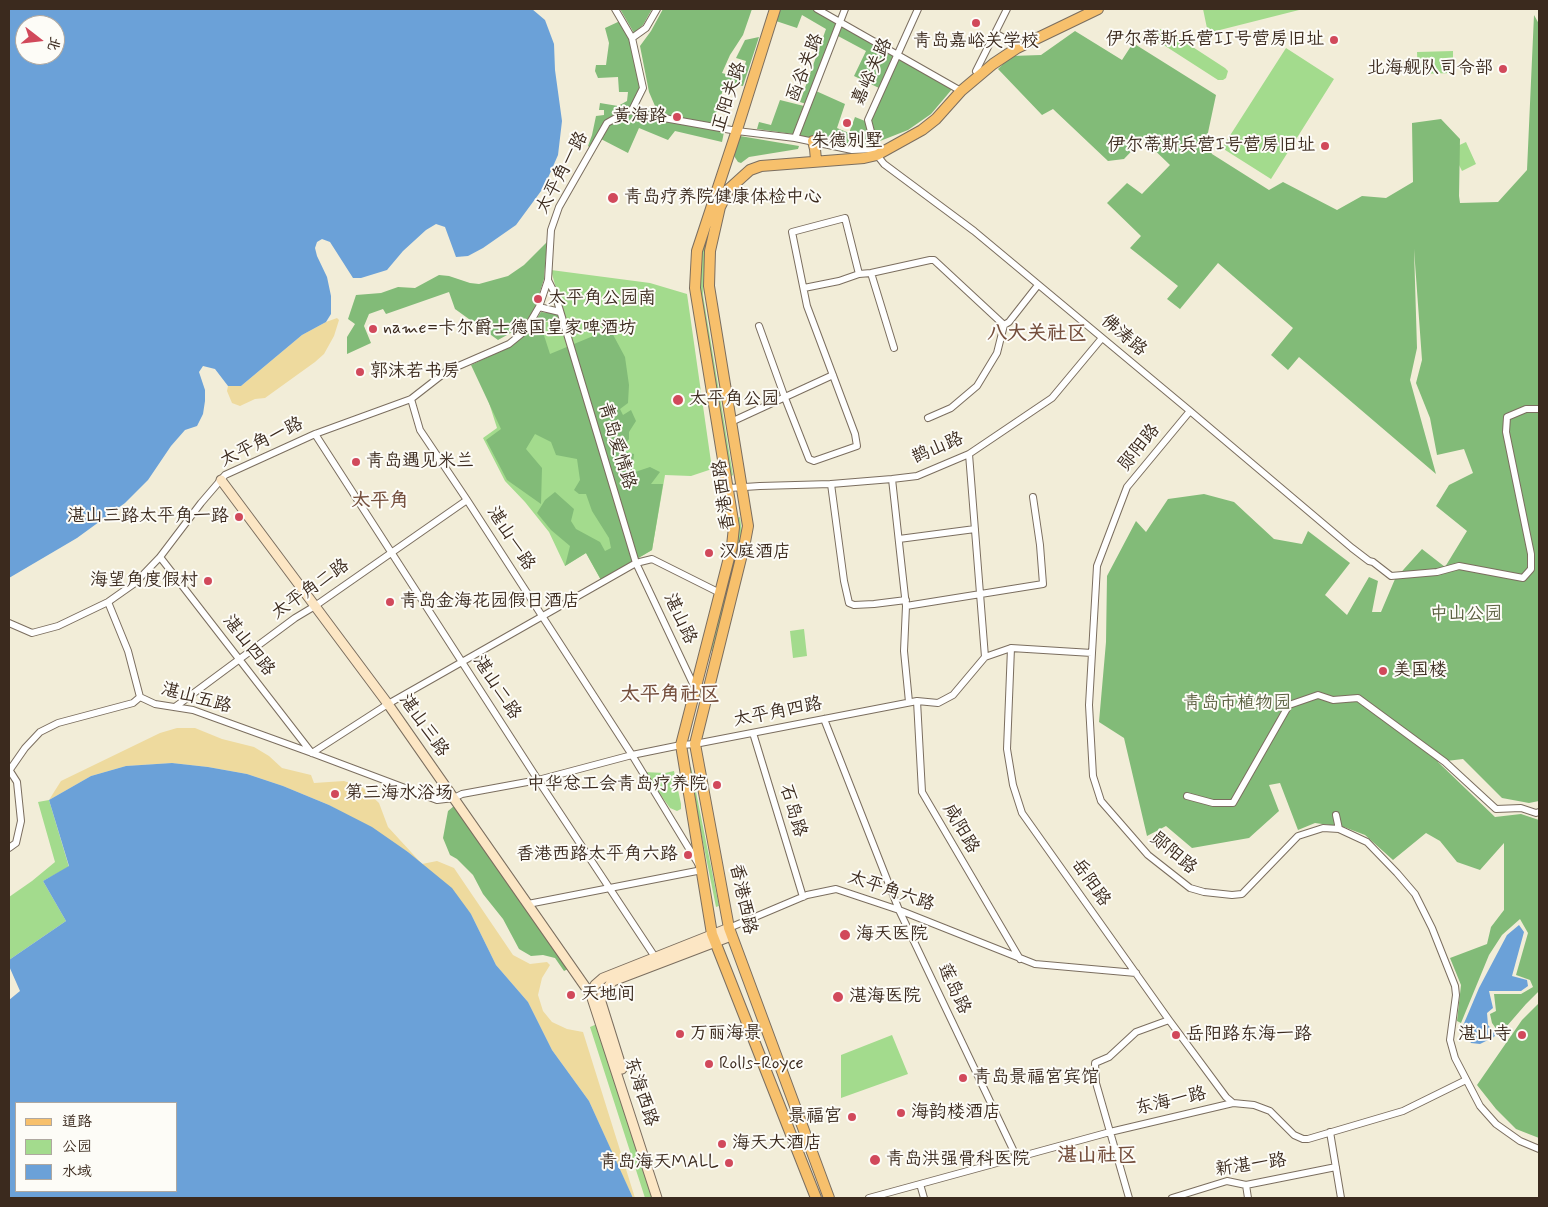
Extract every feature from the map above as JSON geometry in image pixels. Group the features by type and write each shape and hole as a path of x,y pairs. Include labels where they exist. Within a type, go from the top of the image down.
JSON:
{"main road":[{"name":"正阳关路","path":"715,195 775,9"},
{"name":"香港西路","path":"829,1198 730,932 695,744 748,526 710,286 710,251 720,207 729,189 750,170 761,166 816,160 864,158 922,130 936,119 961,91 993,64 1017,48 1098,9"},
{"path":"813,142 816,160"},
{"name":"香港西路","path":"715,195 697,251 695,288 734,527 732,546 681,745 714,938 816,1198"},
{"name":"湛山三路","path":"221,480 388,704 591,995"},
{"path":"591,995 595,986 603,978 655,957 730,932"},
{"name":"东海西路","path":"662,1198 600,1002 602,994 613,981 714,938"},
{"name":"东海西路","path":"591,995 657,1198"}],"street":[{"path":"615,9 632,38 643,88 632,110 648,115 795,138 852,150 876,152"},
{"path":"632,38 646,28 657,9"},
{"path":"817,9 961,91"},
{"name":"函谷关路","path":"795,138 845,9"},
{"name":"嘉峪关路","path":"876,152 868,120 918,9"},
{"path":"976,71 1007,9"},
{"path":"995,33 1013,43 1017,48"},
{"name":"太平角一路","path":"9,623 32,633 58,626 108,602 135,583 160,557 200,503 225,475 315,434 411,400 447,371 509,344 525,331 539,307 548,280 551,230 559,207 607,123 632,110"},
{"name":"佛涛路","path":"876,152 884,164 974,231 1352,548 1391,576 1437,572 1459,566 1523,578 1530,569 1531,554 1506,432 1507,417 1526,409 1539,409"},
{"path":"759,326 784,398 809,459 814,461 857,446 855,434 807,306 792,232 845,218 859,274"},
{"path":"804,288 839,281 859,274 934,260 1004,325"},
{"path":"871,273 894,348"},
{"name":"青岛爱情路","path":"548,280 555,294 636,563"},
{"path":"928,418 951,408 977,386 997,353 1004,325 1009,322 1038,285"},
{"path":"539,307 560,312"},
{"name":"鹊山路","path":"729,488 831,484 917,476 969,454 1052,398 1102,338"},
{"path":"731,422 833,375"},
{"name":"湛山一路","path":"411,400 420,430 632,756 702,870"},
{"name":"郧阳路","path":"1190,411 1127,487 1097,566 1089,705 1093,776 1101,801 1148,855 1185,885 1194,890 1204,892 1232,895 1242,894 1298,836 1323,828 1339,829 1368,842 1415,894 1432,928 1455,986 1456,995 1450,1040 1455,1058 1480,1106 1496,1124 1520,1141 1539,1149"},
{"name":"湛山二路","path":"315,434 461,662 655,957"},
{"path":"969,454 985,657 1011,648 1092,653"},
{"path":"892,479 906,603 904,651 909,702"},
{"path":"831,484 844,581 849,602 854,605 906,603 980,595 1043,584 1033,497"},
{"name":"太平角二路","path":"175,707 295,618 466,500"},
{"path":"899,538 975,529"},
{"name":"湛山四路","path":"160,557 312,753"},
{"path":"312,753 388,704 636,563 652,559 720,593"},
{"name":"湛山路","path":"636,563 695,688"},
{"name":"湛山五路","path":"108,602 128,651 140,697 155,704 193,710 437,800 454,798"},
{"name":"岳阳路","path":"1011,648 1007,749 1013,785 1022,813 1169,1020 1226,1097 1233,1103"},
{"name":"太平角四路","path":"454,798 462,794 538,780 681,745 695,744 909,702 938,703 953,695 985,657"},
{"path":"1187,796 1213,803 1233,804 1289,705 1318,695 1333,700 1358,698 1445,762 1496,809 1521,808 1536,813 1539,812"},
{"path":"9,848 16,843 21,821 17,782 9,771 25,748 40,732 58,723 133,703 140,697"},
{"name":"咸阳路","path":"917,701 922,792 1020,959"},
{"name":"莲岛路","path":"824,719 899,910 1017,1158"},
{"name":"石岛路","path":"752,733 802,897"},
{"path":"1336,815 1339,829"},
{"path":"528,904 702,870"},
{"name":"太平角六路","path":"730,932 746,921 802,897 836,889 899,910 1035,964 1136,973"},
{"path":"1128,1198 1096,1083 1095,1063 1109,1057 1136,1032 1169,1020"},
{"name":"东海一路","path":"869,1198 1110,1132 1233,1103 1246,1104 1270,1111 1299,1138 1308,1138 1403,1111 1466,1080"},
{"path":"1330,1132 1340,1198"},
{"name":"新湛一路","path":"1172,1198 1227,1181 1246,1185 1336,1167"},
{"path":"920,1184 924,1198"},
{"path":"1246,1185 1248,1198"}],"green space":[{"path":"620,9 652,9 643,25 634,33"},
{"path":"663,9 752,9 743,35 730,55 722,73 741,78 746,61 736,58 745,40 759,37 743,86 725,82 712,128 724,132 722,142 675,131 668,140 639,128 628,153 599,138 609,124 621,116 655,106 649,92 640,46"},
{"path":"780,9 812,9 837,23 806,104 800,102 826,29 802,15 797,28 776,21"},
{"path":"1203,9 1303,9 1208,33"},
{"path":"1534,15 1539,24 1539,801 1529,803 1502,798 1463,759 1438,762 1495,817 1521,814 1539,820 1539,991 1500,1034 1492,1023 1490,1014 1496,1011 1494,994 1521,994 1533,987 1530,980 1516,975 1528,933 1520,919 1502,935 1489,955 1461,1023 1457,1021 1461,985 1450,958 1487,944 1491,927 1504,910 1504,843 1480,870 1457,862 1440,841 1426,833 1393,860 1365,835 1344,827 1315,823 1298,830 1280,783 1269,785 1279,811 1249,838 1192,848 1166,826 1147,836 1124,738 1099,722 1106,642 1107,576 1136,521 1146,532 1168,499 1204,494 1234,502 1274,539 1302,544 1308,531 1350,563 1325,595 1347,615 1369,577 1378,581 1372,612 1381,612 1395,579 1422,549 1445,567 1467,531 1436,506 1449,485 1473,473 1464,449 1437,455 1430,418 1416,383 1422,360 1414,249 1417,348 1410,380 1436,474 1299,357 1288,370 1271,355 1293,328 1218,263 1180,309 1167,299 1178,286 1130,248 1141,236 1107,203 1127,183 1142,194 1170,165 1143,139 1124,159 1108,161 1053,109 1042,115 998,69 1011,56 1041,55 1075,31 1122,60 1133,43 1216,95 1206,142 1212,154 1269,190 1283,182 1337,210 1362,196 1386,198 1413,182 1412,123 1441,119 1460,139 1460,203 1498,202 1527,170"},
{"path":"620,21 631,39 642,88 631,109 607,121 590,148 588,146 596,116 604,115 604,110 599,110 600,103 618,106 627,101 628,92 619,92 618,77 598,78 595,71 596,65 606,65 609,43 605,28"},
{"path":"842,27 894,56 879,88 854,76 866,51 838,36"},
{"path":"1165,29 1225,68 1228,71 1226,78 1218,80 1155,39 1157,30"},
{"path":"1286,48 1334,79 1271,179 1222,148"},
{"path":"1453,51 1453,73 1418,74 1417,52"},
{"path":"900,57 953,88 931,114 908,130 875,143 870,119"},
{"path":"816,91 845,104 837,128 849,133 855,117 865,121 871,146 849,148 798,136"},
{"path":"780,100 804,106 793,134 757,129 759,122 771,125"},
{"path":"740,136 799,146 798,149 749,157 741,163 734,156"},
{"path":"1466,142 1476,164 1462,171 1451,149"},
{"path":"713,221 707,241 703,295 733,475 730,477 700,296 700,268 704,240"},
{"path":"547,242 544,279 535,307 525,325 498,340 455,309 449,292 386,314 383,309 369,314 364,326 371,343 347,354 347,337 355,324 348,319 356,295 381,293 398,287 415,288 439,275 479,284 508,276 524,265"},
{"name":"太平角公园","path":"551,270 650,283 687,294 712,469 691,476 665,475 652,550 601,580 586,553 565,566 549,532 505,481 483,438 497,428 477,365 526,341 542,323 564,318"},
{"path":"541,312 557,314 559,317 540,323 550,354 610,329 625,357 629,385 628,403 620,409 623,415 631,410 636,421 629,432 629,439 623,447 623,451 634,454 632,473 650,467 660,472 651,484 663,484 652,550 601,580 586,553 565,566 570,546 551,530 537,513 545,500 555,492 574,509 571,521 576,529 600,542 605,551 611,548 609,538 592,511 586,494 579,494 574,490 580,480 577,459 556,455 551,442 535,434 526,449 542,468 541,504 507,480 486,440 501,429 471,365 509,347 526,335"},
{"path":"740,517 742,533 736,564 712,651 708,650 738,543 737,518"},
{"path":"804,629 807,656 793,658 790,631"},
{"path":"691,767 719,906 716,907 688,768"},
{"path":"674,771 681,804 681,809 677,811 670,808 644,772 665,773"},
{"path":"49,800 69,867 43,881 66,921 9,960 9,897 55,862 38,802"},
{"path":"454,806 570,968 564,971 555,958 543,955 531,956 519,949 503,919 483,894 473,875 457,859 450,855 443,838 448,811"},
{"name":"湛山寺","path":"1539,1003 1539,1138 1516,1129 1496,1109 1477,1085 1522,1020"},
{"path":"597,1024 653,1198 645,1198 590,1027"},
{"path":"892,1035 908,1074 841,1098 841,1055"}],"sand":[{"path":"337,318 339,320 334,336 324,354 315,362 265,398 255,399 240,406 232,403 227,391 228,386 241,386 302,335"},
{"path":"177,728 195,728 222,739 254,747 269,756 282,768 311,775 314,783 344,781 362,787 379,803 388,827 422,864 437,861 454,868 513,955 530,964 547,962 550,965 542,978 538,995 543,1011 552,1022 567,1029 583,1032 635,1198 633,1198 589,1101 552,1050 528,1002 496,965 471,914 408,852 329,805 283,786 247,774 208,767 172,763 126,766 91,776 49,800 61,781 160,733"}],"water":[{"path":"9,9 532,9 545,20 554,44 555,70 562,121 558,155 544,187 516,225 468,256 456,257 445,227 436,224 426,230 403,251 387,270 361,278 353,278 330,242 322,239 317,242 315,248 317,256 327,277 331,296 331,314 326,322 302,335 241,386 228,386 215,369 203,366 199,372 205,390 205,401 203,414 197,426 185,430 171,446 148,480 125,503 77,538 9,578"},
{"path":"172,763 247,774 283,786 329,805 372,827 408,852 452,888 471,914 496,965 528,1002 552,1050 589,1101 633,1198 9,1198 9,1000 20,991 9,966 9,960 66,921 43,881 69,866 49,800 91,776 126,766"},
{"path":"1519,925 1524,932 1512,976 1527,980 1528,986 1521,991 1489,991 1493,1008 1487,1013 1488,1025 1496,1034 1480,1044 1471,1043 1462,1028 1479,988 1507,935"}],"place":[{"name":"青岛嘉峪关学校","path":"976,23"},
{"name":"伊尔蒂斯兵营II号营房旧址","path":"1334,40"},
{"name":"北海舰队司令部","path":"1503,69"},
{"name":"黄海路","path":"677,117"},
{"name":"朱德别墅","path":"847,123"},
{"name":"伊尔蒂斯兵营I号营房旧址","path":"1325,146"},
{"name":"青岛疗养院健康体检中心","path":"613,198"},
{"name":"太平角公园南","path":"538,299"},
{"name":"name=卡尔爵士德国皇家啤酒坊","path":"373,329"},
{"name":"郭沫若书房","path":"360,372"},
{"name":"太平角公园","path":"678,400"},
{"name":"青岛遇见米兰","path":"356,462"},
{"name":"湛山三路太平角一路","path":"239,517"},
{"name":"汉庭酒店","path":"709,553"},
{"name":"海望角度假村","path":"208,581"},
{"name":"青岛金海花园假日酒店","path":"390,602"},
{"name":"美国楼","path":"1383,671"},
{"name":"中华总工会青岛疗养院","path":"717,785"},
{"name":"第三海水浴场","path":"335,794"},
{"name":"香港西路太平角六路","path":"688,855"},
{"name":"海天医院","path":"845,935"},
{"name":"天地间","path":"571,995"},
{"name":"湛海医院","path":"838,997"},
{"name":"万丽海景","path":"680,1034"},
{"name":"岳阳路东海一路","path":"1176,1035"},
{"name":"湛山寺","path":"1522,1035"},
{"name":"Rolls-Royce","path":"709,1064"},
{"name":"青岛景福宫宾馆","path":"963,1078"},
{"name":"海韵楼酒店","path":"901,1113"},
{"name":"景福宫","path":"852,1117"},
{"name":"海天大酒店","path":"722,1144"},
{"name":"青岛洪强骨科医院","path":"875,1160"},
{"name":"青岛海天MALL","path":"729,1163"}],"district":[{"name":"八大关社区","path":"1037,335"},
{"name":"太平角","path":"380,502"},
{"name":"太平角社区","path":"670,696"},
{"name":"湛山社区","path":"1097,1157"}],"park label":[{"name":"中山公园","path":"1466,615"},
{"name":"青岛市植物园","path":"1237,704"}]}
